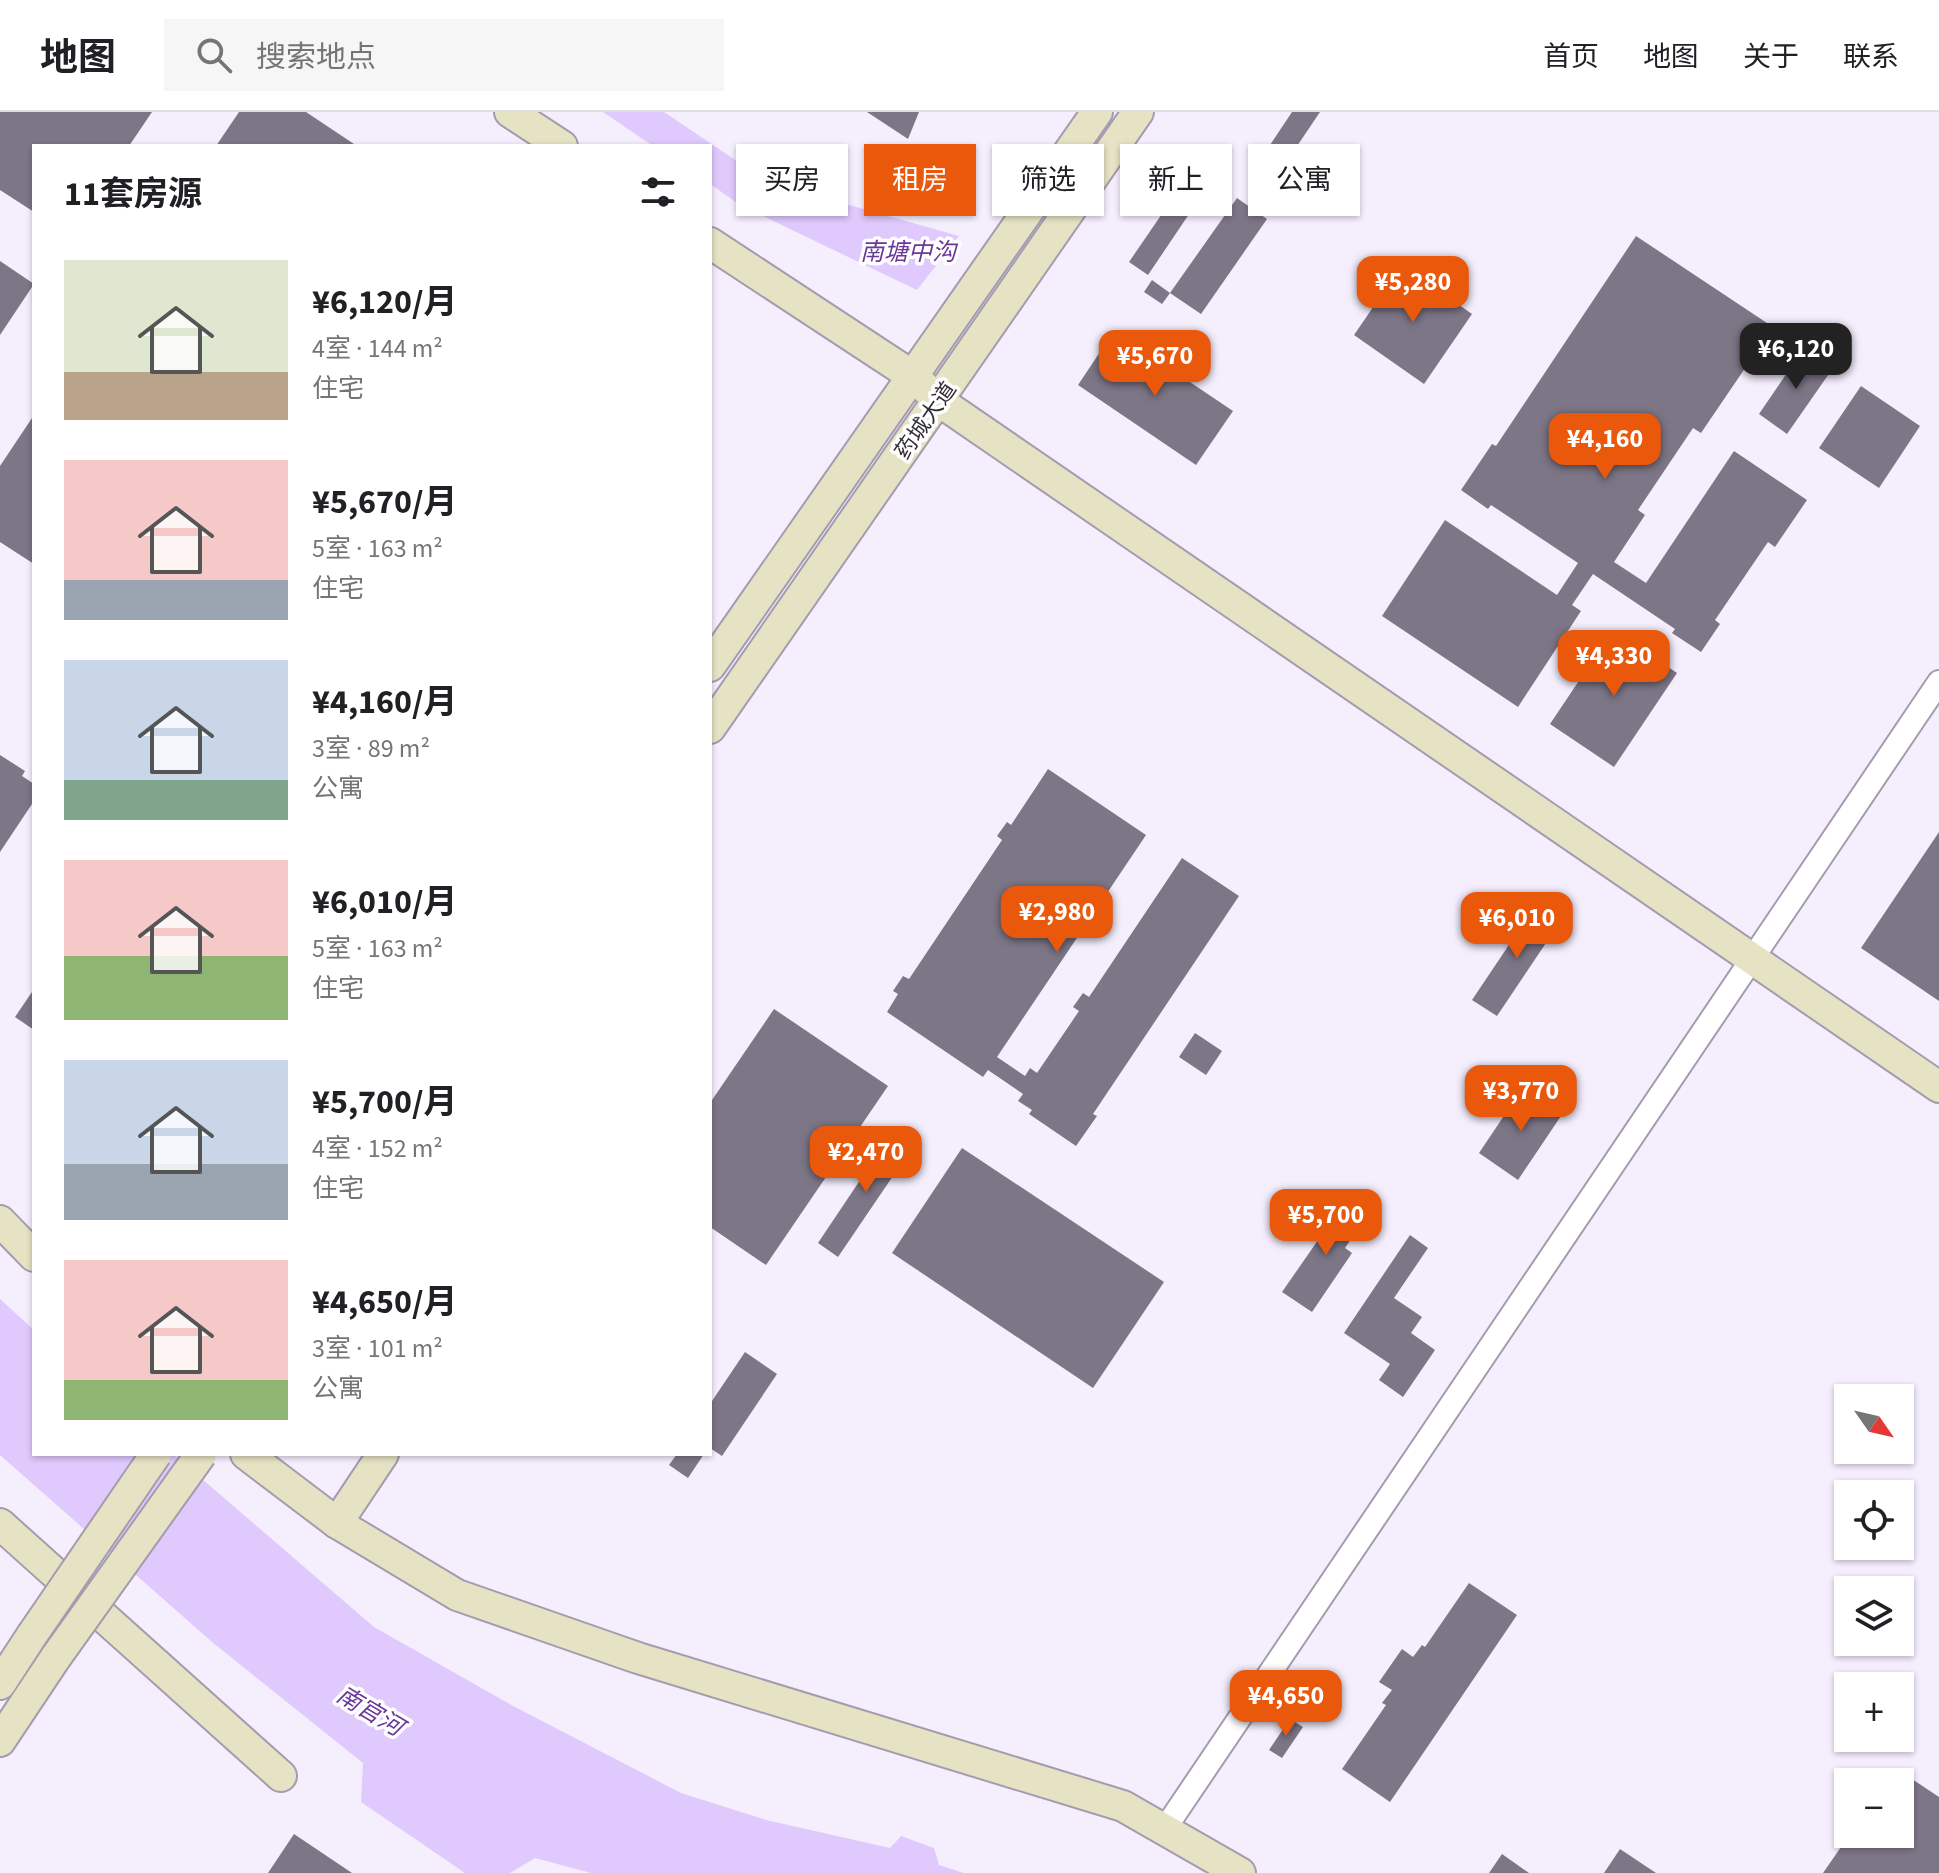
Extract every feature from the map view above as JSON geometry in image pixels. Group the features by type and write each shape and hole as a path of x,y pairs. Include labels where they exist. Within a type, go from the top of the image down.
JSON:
{"street":[{"path":"510,112 559,144"},
{"name":"药城大道","path":"712,663 1097,112"},
{"name":"药城大道","path":"712,725 1138,112"},
{"path":"712,244 914,377 939,401 1939,1087"},
{"path":"1164,1830 1939,682"},
{"path":"0,1221 32,1254"},
{"path":"0,1684 155,1456"},
{"path":"0,1741 200,1456"},
{"path":"249,1456 337,1523 457,1595 638,1658 1123,1806 1240,1873"},
{"path":"337,1523 382,1456"},
{"path":"0,1524 281,1776"}],"water":[{"name":"南塘中沟","path":"603,112 664,112 711,144 650,144"},
{"name":"南塘中沟","path":"712,144 736,161 736,202 712,185"},
{"name":"南塘中沟","path":"848,205 864,209 864,216 888,216 959,236 917,290 763,216 848,216"},
{"name":"南官河","path":"0,1299 32,1328 32,1456 175,1456 374,1627 515,1707 681,1793 766,1820 890,1848 901,1836 934,1848 939,1865 964,1873 591,1873 535,1858 510,1873 465,1873 361,1802 363,1763 212,1642 0,1455"}],"building":[{"path":"0,112 152,112 130,144 32,144 32,211 0,190"},
{"path":"239,112 306,112 354,144 217,144"},
{"path":"867,112 919,112 908,139"},
{"path":"1292,112 1320,112 1298,144 1271,144"},
{"path":"1237,198 1248,206 1248,216 1267,219 1201,314 1170,293 1224,216 1232,216 1232,205"},
{"path":"1160,216 1188,216 1148,275 1129,262"},
{"path":"1636,236 1773,327 1701,433 1693,428 1638,510 1645,515 1614,562 1646,583 1734,451 1807,500 1775,547 1768,542 1715,620 1720,624 1701,652 1672,633 1675,629 1593,574 1572,605 1581,611 1518,707 1382,616 1445,520 1557,595 1578,563 1491,505 1488,509 1461,490 1492,444 1496,446"},
{"path":"0,261 32,283 32,287 0,335"},
{"path":"1402,265 1472,314 1424,384 1354,335"},
{"path":"1152,280 1170,293 1162,304 1144,292"},
{"path":"1114,331 1233,411 1196,465 1078,385"},
{"path":"1804,348 1833,368 1787,434 1759,414"},
{"path":"1861,386 1920,426 1879,488 1819,448"},
{"path":"32,418 32,563 0,542 0,466"},
{"path":"1613,630 1677,673 1614,767 1550,724"},
{"path":"0,755 25,771 22,776 32,783 32,804 0,852"},
{"path":"1048,769 1146,835 997,1057 1025,1076 1030,1068 1037,1073 1079,1011 1073,1007 1083,993 1089,997 1182,858 1239,896 1093,1114 1097,1116 1076,1146 1029,1114 1032,1110 1018,1101 1023,1094 988,1070 983,1077 887,1012 898,994 893,991 903,976 909,979 1002,840 997,836 1007,822 1011,825"},
{"path":"1939,832 1939,1001 1861,948"},
{"path":"1537,903 1562,919 1497,1016 1472,1000"},
{"path":"32,992 32,1029 15,1017"},
{"path":"774,1009 888,1086 766,1265 712,1228 712,1100"},
{"path":"1195,1033 1222,1051 1206,1075 1179,1057"},
{"path":"1524,1086 1563,1113 1518,1180 1479,1153"},
{"path":"893,1131 914,1145 838,1257 818,1243"},
{"path":"962,1148 1164,1282 1093,1388 892,1253"},
{"path":"1348,1197 1369,1212 1345,1248 1352,1253 1312,1312 1282,1292"},
{"path":"1410,1235 1428,1248 1394,1298 1422,1317 1411,1333 1435,1350 1403,1397 1379,1380 1390,1364 1344,1333"},
{"path":"745,1352 777,1374 722,1456 712,1449 712,1401"},
{"path":"676,1456 703,1456 688,1478 669,1465"},
{"path":"1469,1583 1517,1615 1390,1802 1342,1769 1386,1705 1382,1703 1392,1690 1379,1682 1402,1649 1413,1657 1422,1645 1425,1647"},
{"path":"1290,1719 1303,1727 1282,1758 1269,1750"},
{"path":"1914,1780 1939,1797 1939,1873 1823,1873 1840,1848 1914,1848"},
{"path":"294,1834 352,1873 268,1873"},
{"path":"1620,1849 1656,1873 1604,1873"},
{"path":"1502,1854 1529,1873 1489,1873"}]}
